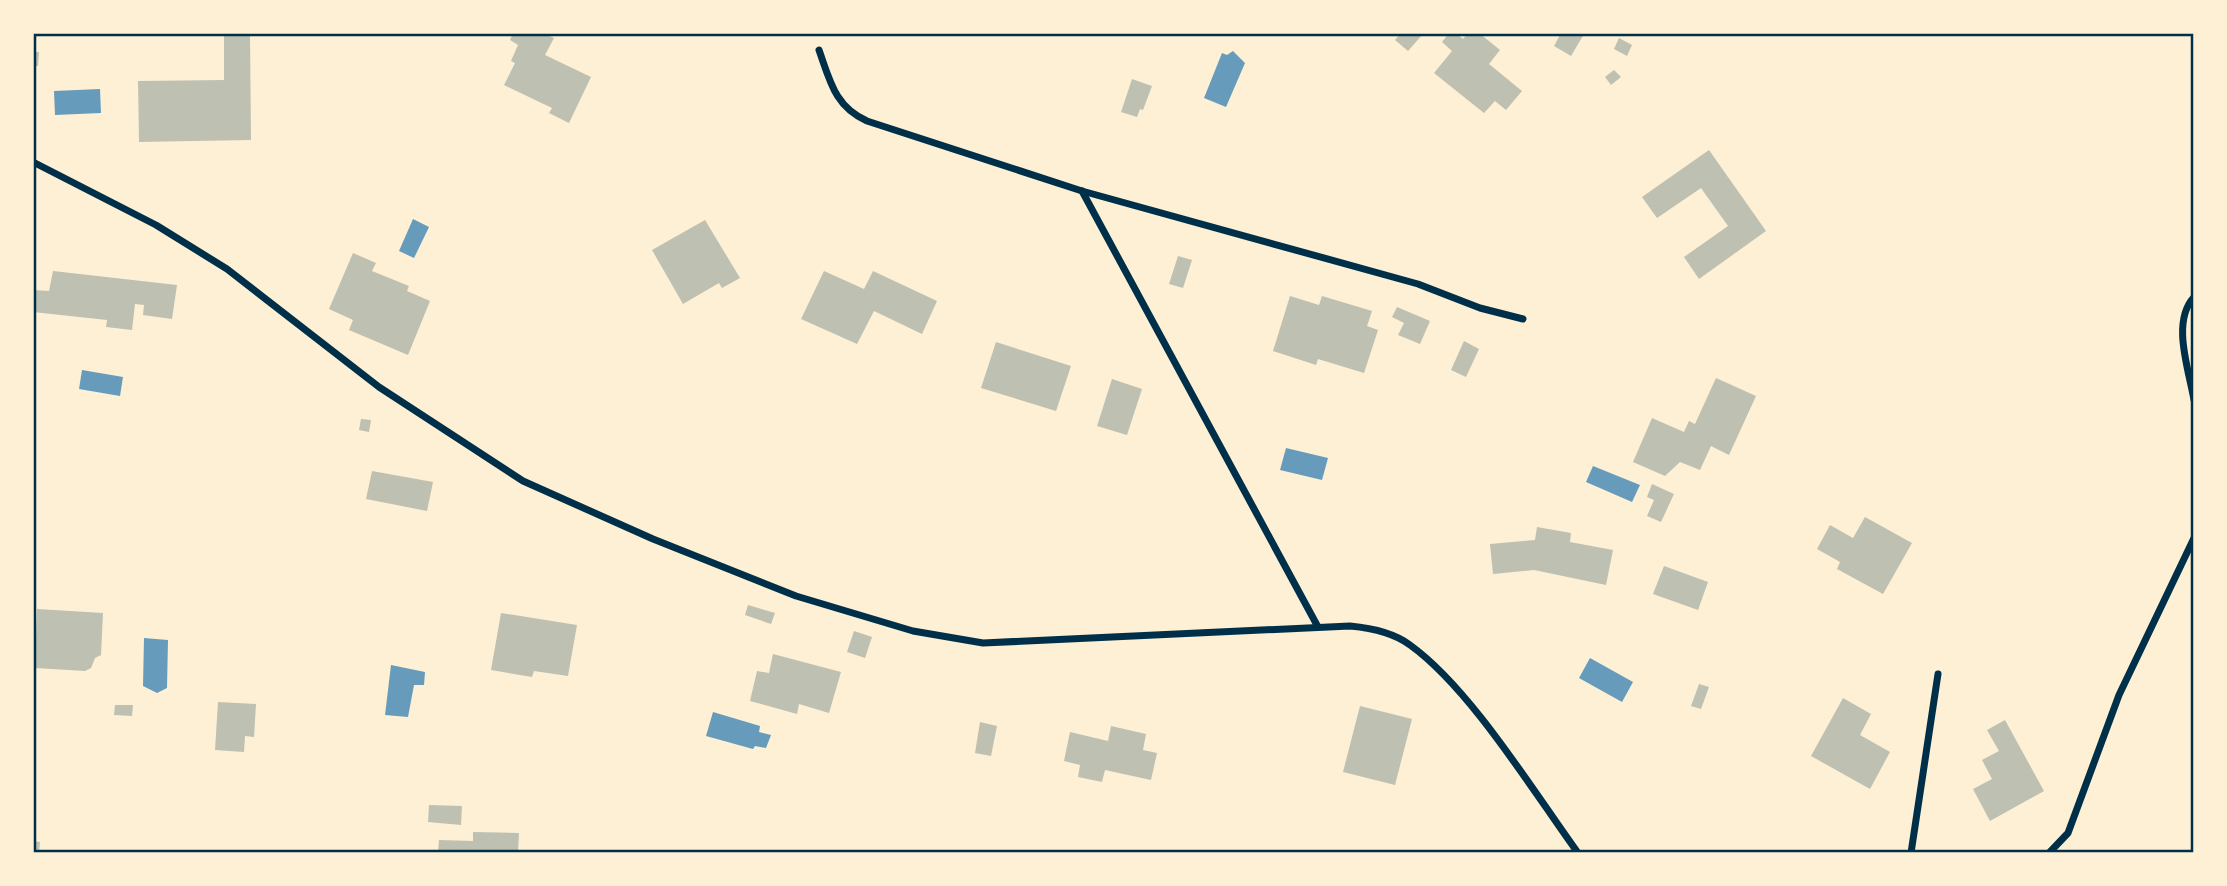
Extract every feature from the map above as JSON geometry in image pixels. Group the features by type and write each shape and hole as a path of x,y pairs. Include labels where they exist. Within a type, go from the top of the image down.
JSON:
{"street":[{"path":"819,50 836,97 850,114 1082,191 1392,276 1479,308 1523,319"},
{"path":"33,162 156,225 226,269 379,387 523,481 653,539 796,596 913,631 983,643 1318,627 1367,627 1391,634 1409,644 1432,663 1478,716 1578,853"},
{"path":"1082,191 1318,627"},
{"path":"2194,297 2183,315 2183,341 2194,400"},
{"path":"2049,853 2068,833 2119,695 2194,538"},
{"path":"1911,853 1938,674"}],"water":[{"path":"1233,51 1245,63 1226,107 1204,98 1222,53 1227,55"},
{"path":"100,89 101,113 55,115 54,91"},
{"path":"413,219 429,227 414,258 399,251"},
{"path":"82,370 123,377 120,396 79,389"},
{"path":"1286,448 1328,458 1322,480 1280,470"},
{"path":"1593,466 1640,485 1632,502 1586,482"},
{"path":"144,638 168,640 167,688 157,693 143,686"},
{"path":"1590,658 1633,682 1622,702 1579,678"},
{"path":"391,665 425,672 424,685 414,685 408,717 385,715"},
{"path":"713,712 760,726 759,732 771,735 766,748 755,746 753,749 706,736"}],"building":[{"path":"224,33 250,33 251,140 139,142 138,81 224,80"},
{"path":"513,33 543,33 554,38 545,55 591,77 569,123 549,113 552,108 504,85 515,63 511,61 518,45 510,40"},
{"path":"1401,33 1422,35 1408,51 1395,40"},
{"path":"1449,33 1456,33 1463,39 1468,33 1479,33 1500,50 1489,64 1522,91 1506,110 1495,101 1484,113 1434,73 1452,51 1442,42"},
{"path":"1561,33 1584,34 1571,56 1554,46"},
{"path":"1619,38 1632,45 1627,56 1614,49"},
{"path":"33,52 39,52 38,66 33,66"},
{"path":"1614,70 1621,77 1611,85 1605,77"},
{"path":"1132,79 1152,86 1143,110 1140,109 1137,117 1121,112"},
{"path":"1709,150 1766,231 1699,279 1684,257 1728,226 1701,188 1657,218 1642,197"},
{"path":"705,220 740,278 722,288 719,283 683,304 652,250"},
{"path":"353,253 376,263 372,271 409,286 407,291 430,301 408,355 349,330 353,320 329,309"},
{"path":"1178,256 1192,260 1183,288 1169,284"},
{"path":"53,271 177,285 172,319 143,315 144,305 135,304 132,330 106,327 107,320 33,312 33,290 49,291"},
{"path":"824,271 864,289 873,271 937,301 922,334 874,311 857,344 801,319"},
{"path":"1290,296 1319,305 1322,296 1372,311 1367,326 1378,330 1364,373 1318,359 1316,365 1273,351"},
{"path":"1397,307 1430,321 1420,344 1398,335 1404,323 1392,317"},
{"path":"1464,341 1479,349 1466,377 1451,370"},
{"path":"996,342 1071,366 1056,411 981,388"},
{"path":"1716,378 1756,396 1729,455 1711,446 1700,470 1680,462 1665,476 1633,462 1652,418 1684,432 1689,421 1695,424"},
{"path":"1112,379 1142,389 1127,435 1097,426"},
{"path":"361,419 371,420 369,432 359,430"},
{"path":"372,471 433,482 427,511 366,499"},
{"path":"1652,484 1674,494 1661,522 1647,516 1654,500 1647,497"},
{"path":"1865,517 1912,543 1883,594 1837,569 1840,562 1817,549 1830,525 1853,538"},
{"path":"1537,527 1571,533 1570,542 1613,550 1606,585 1534,570 1493,574 1490,544 1535,540"},
{"path":"1664,566 1708,582 1698,610 1653,594"},
{"path":"748,605 775,613 771,624 745,615"},
{"path":"37,609 103,613 101,655 95,658 91,668 85,671 35,668"},
{"path":"501,613 577,625 568,676 534,671 532,677 491,670"},
{"path":"854,631 872,637 865,658 847,652"},
{"path":"773,654 841,672 829,713 799,704 797,714 750,701 757,671 769,673"},
{"path":"1699,684 1709,687 1701,709 1691,706"},
{"path":"1843,698 1871,714 1860,735 1890,752 1870,789 1811,756"},
{"path":"218,702 256,704 254,737 245,736 244,752 215,750"},
{"path":"115,705 133,705 132,716 114,715"},
{"path":"1360,706 1412,719 1395,785 1343,772"},
{"path":"2005,720 2044,791 1990,821 1973,789 1992,779 1982,760 1999,751 1987,730"},
{"path":"980,722 997,726 991,756 975,753"},
{"path":"1111,726 1146,734 1143,750 1157,753 1151,780 1105,770 1102,782 1078,777 1080,765 1064,761 1070,732 1108,741"},
{"path":"429,805 462,806 461,825 428,822"},
{"path":"473,832 519,833 518,853 438,853 439,840 473,841"},
{"path":"33,841 40,842 39,853 33,853"}]}
